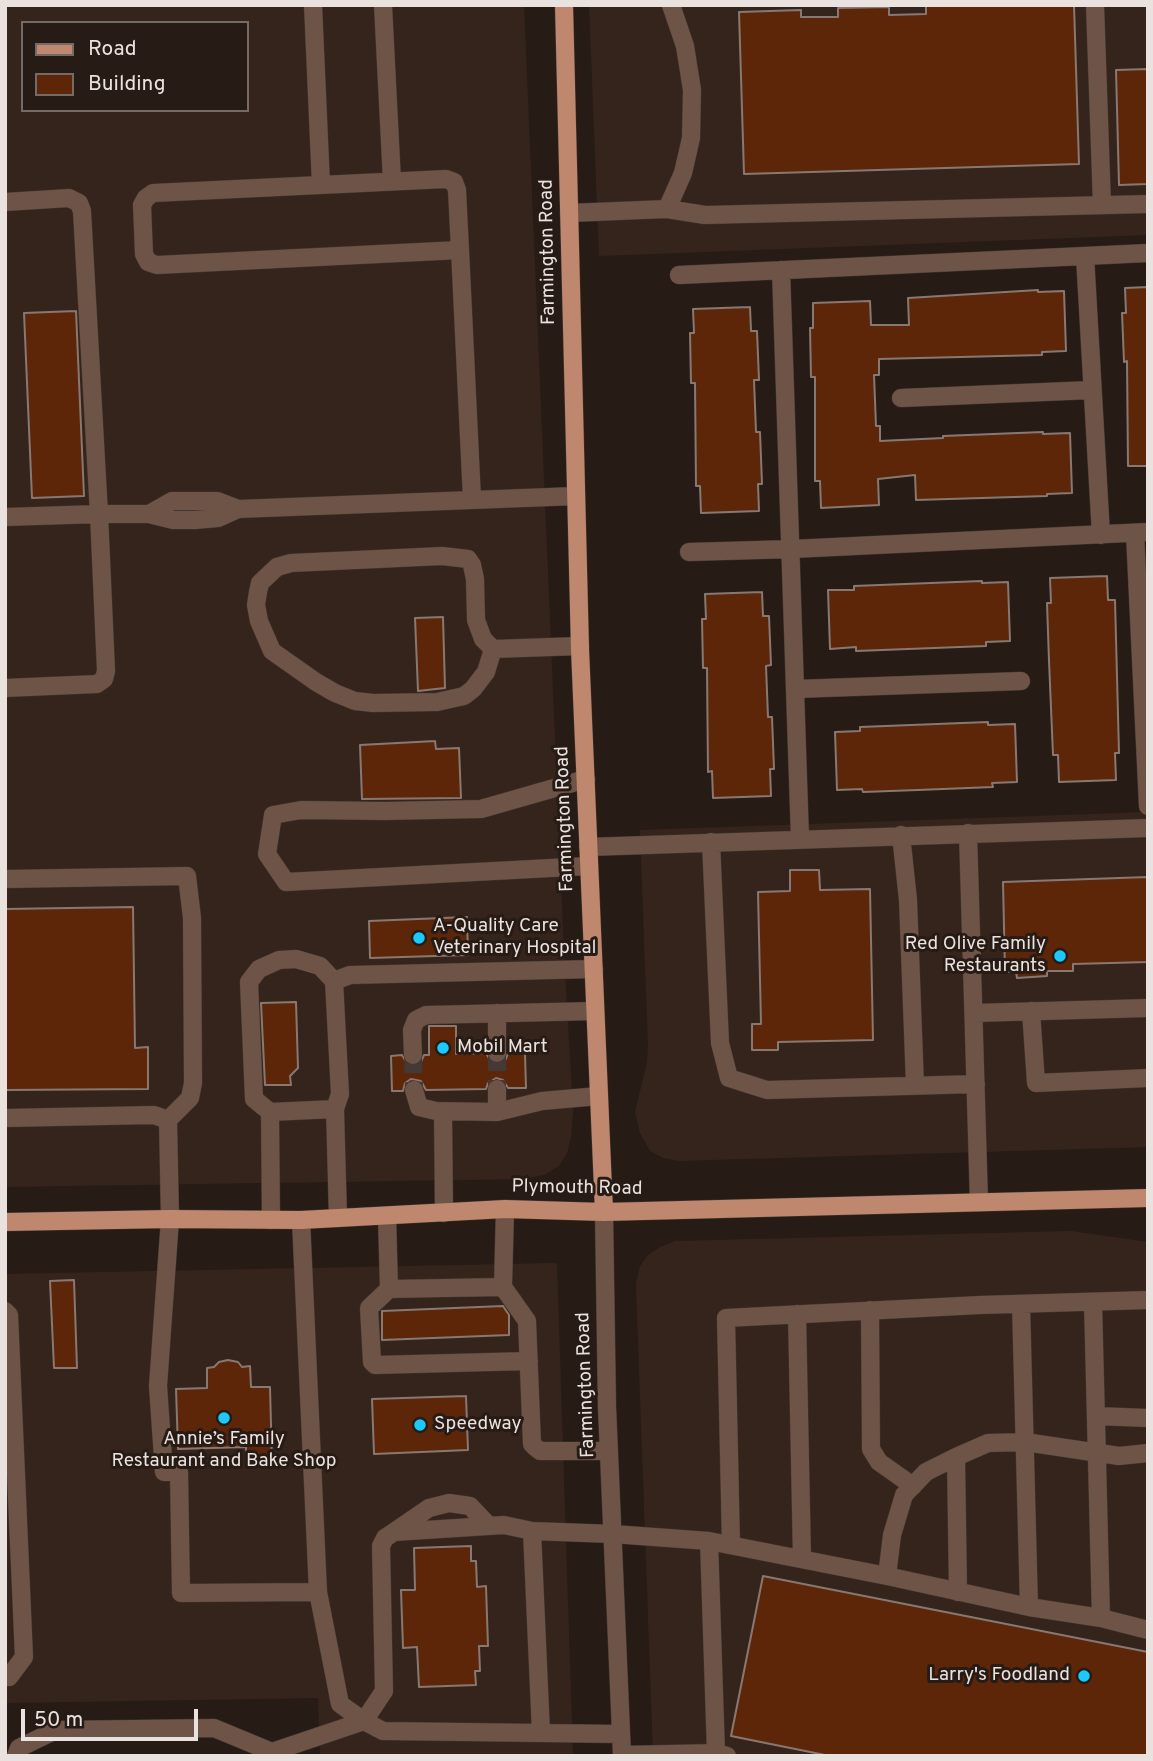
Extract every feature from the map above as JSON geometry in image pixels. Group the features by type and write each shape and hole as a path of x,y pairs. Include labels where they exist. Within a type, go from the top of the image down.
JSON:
{"main road":[{"name":"Farmington Road","path":"564,5 580,646 604,1212"},
{"name":"Plymouth Road","path":"5,1222 301,1220 505,1209 604,1212 1148,1198"}],"street":[{"path":"313,5 321,185"},
{"path":"383,5 391,181"},
{"path":"667,209 683,173 688,150 692,90 685,46 671,5"},
{"path":"1095,5 1102,205"},
{"path":"460,250 157,265 148,262 144,254 142,205 153,192 446,179 454,182 460,250 472,499"},
{"path":"5,202 69,198 79,203 82,211 106,671 104,679 97,684 5,688"},
{"path":"569,213 667,209 705,215 1148,204"},
{"path":"679,275 1148,253"},
{"path":"1084,256 1101,535"},
{"path":"781,270 800,839"},
{"path":"901,398 1092,390"},
{"path":"5,517 149,514 173,520 195,520 218,518 238,509 576,496"},
{"path":"689,552 792,550 1142,533 1148,806"},
{"path":"493,649 486,672 464,696 437,702 355,701 335,694 272,651 259,621 256,605 258,592 261,583 277,567 291,563 442,556 468,558 475,579 475,620 483,639 493,649 580,646"},
{"path":"796,689 1021,681"},
{"path":"586,779 481,809 301,810 273,815 267,854 286,882 589,866"},
{"path":"589,847 1148,828"},
{"path":"968,833 979,1202"},
{"path":"901,835 908,901 915,1085"},
{"path":"711,842 720,1043 729,1078 767,1090 976,1084"},
{"path":"5,879 187,876 192,918 193,1083 190,1098 168,1120 170,1219 158,1386 164,1472 179,1472 181,1593 318,1592"},
{"path":"335,1109 270,1112 254,1099 249,982 259,969 279,960 296,959 320,966 334,981 340,1094 335,1109 338,1218"},
{"path":"334,981 350,975 594,969"},
{"path":"974,1013 1148,1008"},
{"path":"413,1055 412,1030 416,1020 426,1015 596,1011"},
{"path":"1031,1012 1036,1083 1148,1078"},
{"path":"496,1013 497,1053"},
{"path":"497,1088 497,1112"},
{"path":"414,1090 419,1107 443,1111 497,1112 542,1101 599,1096"},
{"path":"443,1111 444,1213"},
{"path":"270,1112 271,1220"},
{"path":"5,1118 154,1115 168,1120"},
{"path":"505,1209 503,1286 527,1321 532,1444 540,1451 609,1451"},
{"name":"Farmington Road","path":"604,1212 609,1451 622,1756"},
{"path":"387,1216 389,1289"},
{"path":"301,1220 318,1592 340,1704 383,1731 621,1734"},
{"path":"503,1286 389,1289 369,1308 372,1362 375,1365 529,1361"},
{"path":"731,1545 726,1318 1148,1300"},
{"path":"1093,1302 1101,1618"},
{"path":"1021,1304 1029,1607"},
{"path":"870,1310 871,1449 879,1462 913,1486"},
{"path":"5,1311 9,1315 11,1484 24,1657 9,1677 5,1678"},
{"path":"797,1314 802,1559"},
{"path":"1096,1416 1148,1418"},
{"path":"887,1576 892,1535 904,1495 926,1472 956,1457 988,1443 1025,1442 1119,1456 1148,1453"},
{"path":"956,1457 958,1592"},
{"path":"16,1756 19,1748 56,1730 214,1728 272,1754 364,1721 384,1691 381,1546 385,1538 429,1508 449,1503 470,1506 489,1526"},
{"path":"394,1532 504,1525 532,1531 709,1542 887,1576 1029,1607 1101,1618 1148,1630"},
{"path":"532,1531 541,1733"},
{"path":"622,1756 720,1755 709,1542"}],"shaded area":[{"path":"5,5 524,5 573,1111 571,1138 567,1153 559,1166 544,1175 524,1179 5,1187"},
{"path":"589,5 1148,5 1148,235 599,256"},
{"path":"1148,812 1148,1147 679,1161 663,1158 650,1151 640,1133 635,1112 647,1062 648,1046 640,830"},
{"path":"1071,1231 1148,1242 1148,1756 653,1756 636,1284 640,1266 648,1255 675,1241"},
{"path":"557,1263 573,1756 320,1756 318,1698 5,1703 5,1274"}],"building":[{"path":"926,5 1074,5 1079,164 744,174 739,12 801,10 801,17 838,17 838,8 889,7 889,15 926,14"},
{"path":"1148,69 1148,184 1119,185 1116,70"},
{"path":"1148,287 1148,466 1128,466 1127,361 1124,362 1122,313 1126,313 1125,288"},
{"path":"1038,290 1064,291 1066,351 1042,352 1042,355 879,359 879,375 874,375 876,426 880,426 880,441 943,436 1070,433 1072,493 916,500 915,475 878,479 879,505 821,508 820,481 815,481 815,377 811,377 810,328 813,328 813,303 870,301 871,325 909,325 908,298"},
{"path":"750,307 751,331 757,331 759,380 754,380 762,484 758,484 759,511 701,513 700,486 696,486 695,383 691,383 690,333 694,333 693,309"},
{"path":"76,311 84,496 32,498 24,313"},
{"path":"1107,576 1108,600 1115,600 1119,753 1115,753 1116,780 1059,782 1058,755 1053,755 1047,603 1051,603 1050,578"},
{"path":"1008,582 1010,641 986,642 986,646 856,651 856,647 830,649 828,590 854,590 854,586"},
{"path":"762,592 763,616 769,616 771,665 766,666 774,769 770,769 771,796 713,798 712,771 708,772 707,668 703,668 702,619 706,619 705,594"},
{"path":"443,617 445,688 418,691 415,618"},
{"path":"988,722 988,725 1015,724 1017,782 992,783 993,787 863,792 862,789 837,790 835,732 860,731 860,727"},
{"path":"435,741 436,749 459,748 461,798 362,799 360,745"},
{"path":"790,870 819,870 820,890 870,889 873,1040 778,1042 778,1050 752,1050 752,1024 761,1024 758,892 790,891"},
{"path":"1148,877 1148,962 1073,964 1073,971 1047,971 1047,976 1017,978 1016,972 1005,972 1003,882"},
{"path":"133,907 135,1048 148,1047 148,1089 5,1090 5,909"},
{"name":"A-Quality Care Veterinary Hospital","path":"467,917 468,955 370,958 369,921"},
{"path":"296,1002 298,1068 290,1076 291,1085 265,1085 261,1003"},
{"path":"429,1026 456,1026 456,1054 486,1053 491,1062 498,1064 506,1059 508,1053 525,1053 526,1088 508,1088 503,1080 496,1078 488,1083 486,1089 426,1090 421,1081 411,1079 405,1083 403,1091 392,1091 391,1056 402,1055 408,1065 420,1064 424,1055 429,1055"},
{"path":"74,1280 77,1368 54,1368 50,1281"},
{"path":"503,1306 509,1315 509,1335 382,1340 382,1311"},
{"name":"Annie’s Family Restaurant and Bake Shop","path":"228,1360 238,1362 242,1367 250,1366 251,1387 270,1387 272,1463 246,1464 246,1447 178,1449 176,1389 207,1388 207,1368"},
{"name":"Speedway","path":"466,1396 468,1450 374,1454 372,1399"},
{"path":"471,1546 471,1561 476,1561 477,1587 486,1586 488,1646 479,1646 480,1671 475,1671 476,1685 419,1687 417,1647 403,1648 401,1590 415,1590 414,1548"},
{"path":"763,1576 1148,1652 1148,1756 830,1756 731,1736"}],"tunnel":[{"path":"497,1053 497,1089"},
{"path":"413,1055 414,1090"}],"place":[{"name":"A-Quality Care Veterinary Hospital","path":"419,938"},
{"name":"Red Olive Family Restaurants","path":"1060,956"},
{"name":"Mobil Mart","path":"443,1048"},
{"name":"Annie’s Family Restaurant and Bake Shop","path":"224,1418"},
{"name":"Speedway","path":"420,1425"},
{"name":"Larry's Foodland","path":"1084,1676"}]}
